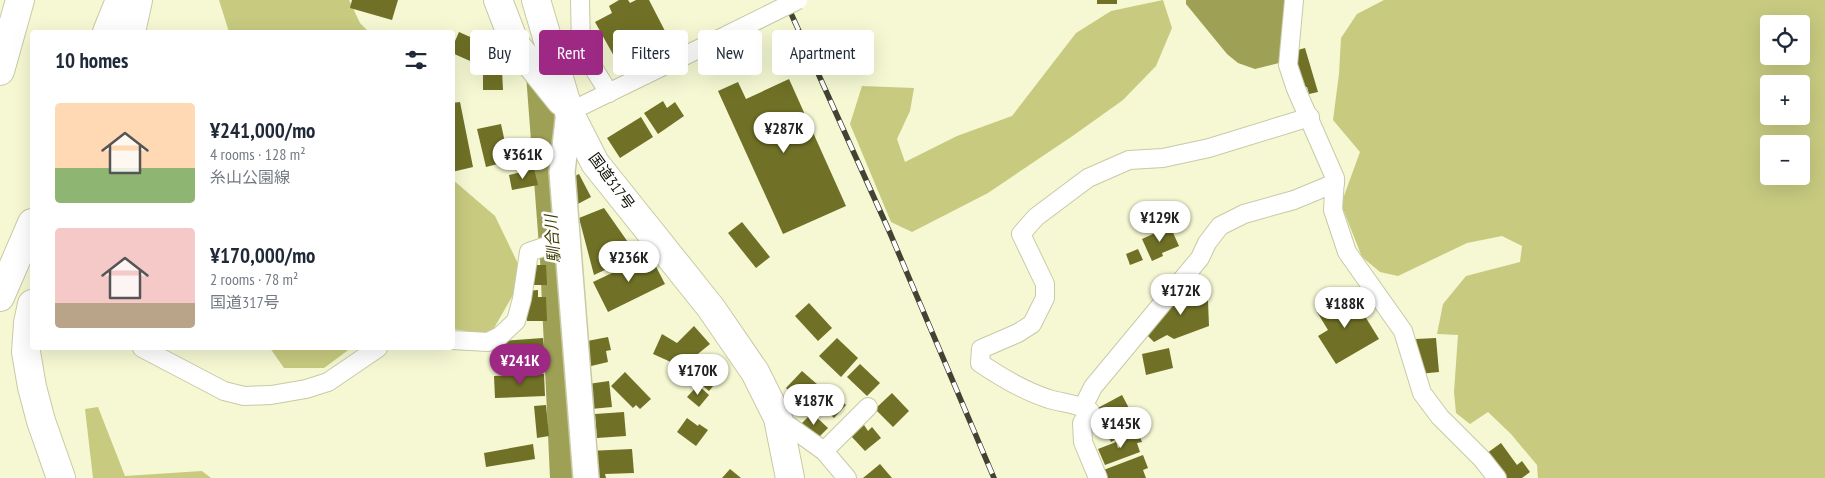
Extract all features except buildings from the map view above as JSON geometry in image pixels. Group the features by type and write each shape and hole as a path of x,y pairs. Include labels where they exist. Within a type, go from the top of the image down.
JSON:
{"highway":[{"path":"0,37 18,0"},
{"path":"0,48 18,0"},
{"path":"0,71 18,0"},
{"path":"108,30 120,0"},
{"path":"131,30 138,0"},
{"name":"国道317号","path":"498,0 515,44 569,112"},
{"name":"国道317号","path":"536,0 569,112 594,163 711,308 755,372 778,418 790,478"},
{"path":"0,297 30,228"},
{"path":"30,314 26,352 32,387 60,475"}],"main road":[{"path":"569,112 562,172 586,478"}],"street":[{"path":"580,0 580,48 609,93"},
{"path":"569,112 798,0"},
{"path":"1294,0 1288,65 1296,89 1310,117 1335,178 1333,210 1347,252 1403,331 1422,393 1440,417 1482,459 1497,478"},
{"path":"1098,478 1083,442 1082,423 1090,411 1083,407 1049,399 1019,387 980,364 982,349 1018,333 1032,324 1045,298 1045,284 1021,234 1036,217 1088,178 1129,160 1163,158 1209,148 1310,117"},
{"path":"1083,407 1093,387 1200,258 1207,243 1220,226 1244,214 1294,200 1335,183"},
{"path":"455,340 488,342 500,336 516,321 522,299 529,252 567,239"},
{"path":"146,350 224,392 244,396 271,395 306,389 328,382 375,350"},
{"path":"824,451 868,407"},
{"path":"778,418 824,451 847,478"}],"shaded area":[{"path":"219,0 349,0 360,23 367,30 228,30"},
{"path":"1163,0 1172,28 1156,66 1123,100 988,193 912,232 891,222 850,124 862,86 914,88 910,111 897,139 905,162 957,136 1012,116 1076,33 1111,11"},
{"path":"1186,0 1291,0 1288,53 1279,63 1255,69 1238,63 1227,54 1186,4"},
{"path":"1384,0 1825,0 1825,478 1538,478 1537,465 1511,434 1488,412 1470,424 1456,413 1454,392 1458,335 1437,334 1443,304 1466,276 1520,262 1522,246 1502,236 1467,243 1398,276 1380,272 1362,257 1341,204 1360,152 1333,120 1339,74 1341,38 1357,14"},
{"path":"455,182 495,216 524,276 490,335 455,329"},
{"path":"271,350 348,350 324,368 284,368"},
{"path":"98,407 125,476 202,471 211,478 93,478 85,409"}],"waterway":[{"name":"馴合川","path":"540,75 554,259 564,478"}],"railway":[{"path":"785,0 890,233 994,478"}]}
